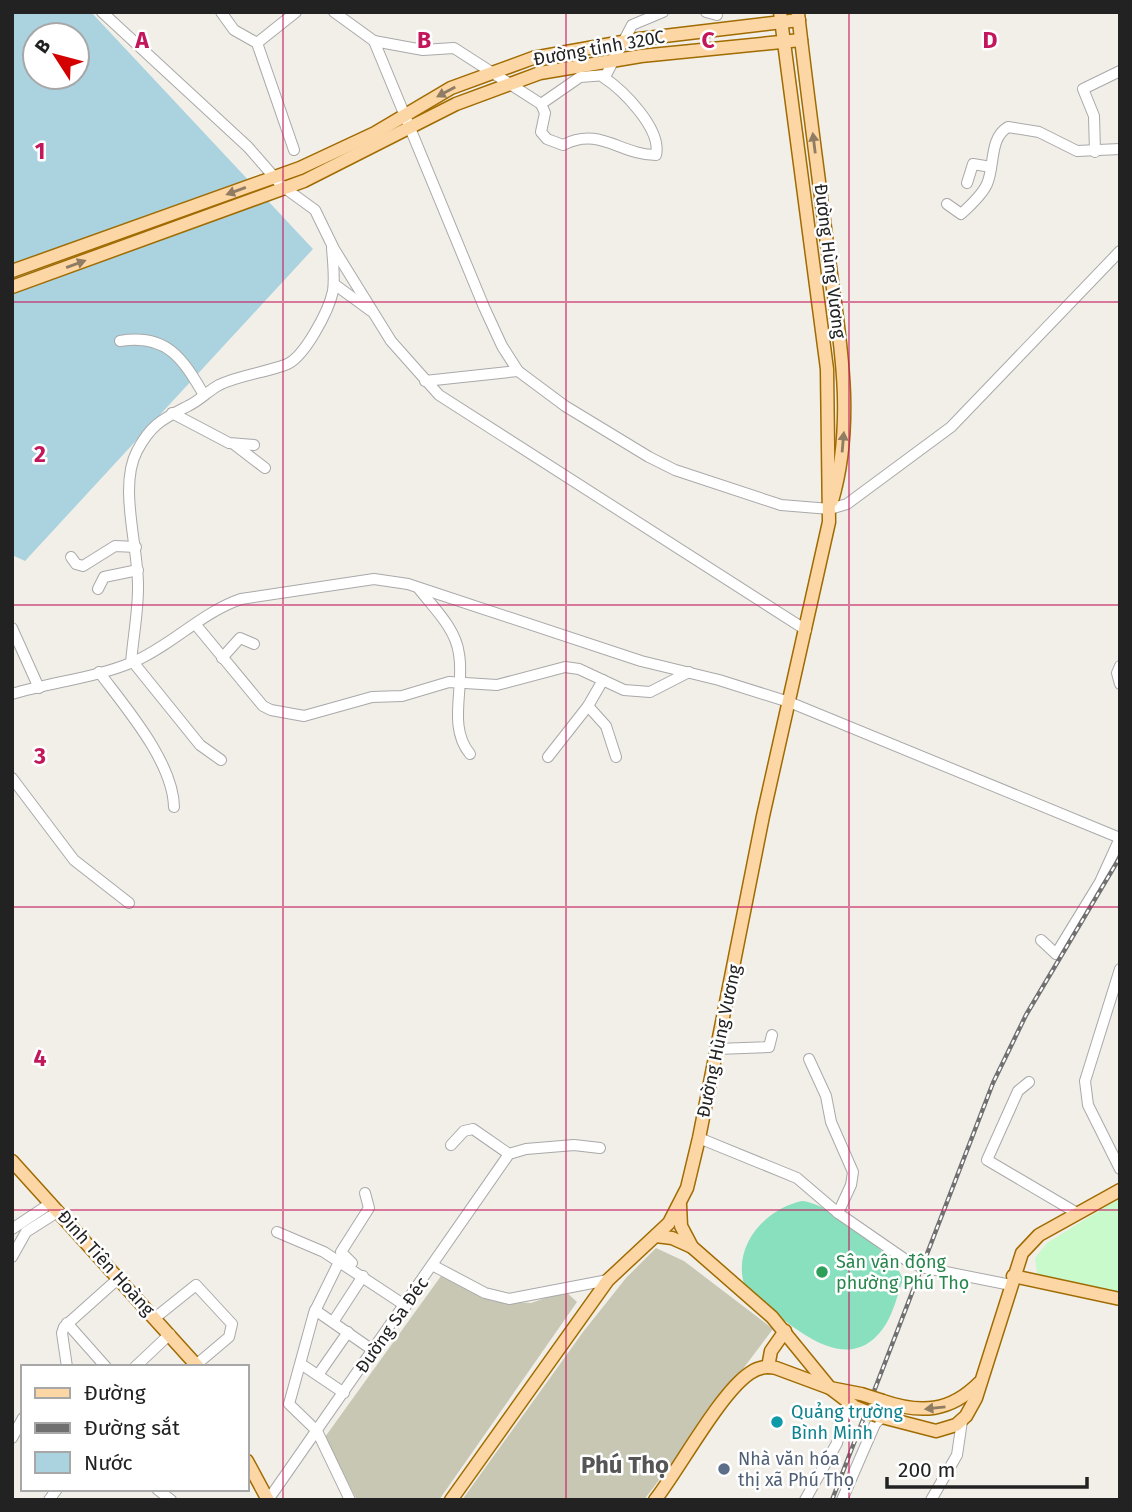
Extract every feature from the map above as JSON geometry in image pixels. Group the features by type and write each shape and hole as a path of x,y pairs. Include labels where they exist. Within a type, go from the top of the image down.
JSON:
{"main road":[{"path":"754,25 772,12"},
{"name":"Đường tỉnh 320C","path":"274,178 337,152 451,88 533,58 798,16"},
{"name":"Đường Hùng Vương","path":"451,1500 608,1280 669,1223 680,1205 699,1138 763,816 840,474 844,429 843,365 798,16"},
{"name":"Đường Hùng Vương","path":"781,17 827,369 826,472 830,509"},
{"name":"Đường tỉnh 320C","path":"286,188 341,165 456,104 540,73 614,60 801,40"},
{"path":"757,44 776,54 787,67"},
{"path":"12,271 274,178"},
{"path":"12,287 286,188"},
{"name":"Đinh Tiên Hoàng","path":"12,1161 120,1277 196,1365"},
{"path":"656,1236 672,1238 692,1247 785,1331 830,1388 852,1406 880,1417 936,1431 962,1421 972,1407 1022,1253 1032,1240 1120,1190"},
{"path":"680,1205 681,1226 692,1247"},
{"path":"1012,1280 1120,1299"},
{"path":"768,1367 771,1351 785,1331"},
{"path":"655,1500 730,1393 753,1371 768,1367 797,1374 830,1388 917,1410 946,1407 965,1397 979,1383"},
{"path":"248,1463 268,1500"}],"street":[{"path":"102,12 248,147 274,178 315,210 332,245 395,347 447,402 806,630"},
{"path":"221,12 234,30 257,43 294,150"},
{"path":"257,43 296,12"},
{"path":"334,12 374,41 423,50 454,48 541,104 545,113 541,130 547,139 563,145 575,138 591,137 656,155 655,140 631,99 603,77 580,77 541,104"},
{"path":"603,77 632,25 663,12"},
{"path":"706,12 717,15"},
{"path":"374,41 484,307 502,346 518,371 565,407 675,470 780,505 830,509 847,505 951,428 1119,251"},
{"path":"1095,152 1094,116 1083,89 1120,71"},
{"path":"947,204 959,214 963,213 985,188 995,144 1008,127 1039,132 1075,151 1120,149"},
{"path":"967,183 972,164 991,167"},
{"path":"221,760 200,745 132,662 138,570 130,502 133,463 154,425 172,413 219,385 256,372 285,366 296,359 307,345 331,299 334,284 332,245"},
{"path":"334,284 374,313"},
{"path":"120,341 146,341 169,349 186,363 204,395"},
{"path":"425,381 518,371"},
{"path":"172,413 234,445 265,468"},
{"path":"234,445 254,445"},
{"path":"71,557 76,564 83,566 115,546 136,547"},
{"path":"98,589 104,577 138,570"},
{"path":"12,694 132,662 231,603 288,591 374,579 418,587 641,661 689,672 789,702 1120,838 1100,882 1056,954 1041,940"},
{"path":"418,587 442,617 457,645 460,682 458,734 470,754"},
{"path":"196,625 267,709 297,716 372,697 402,696 443,683 497,685 533,673 565,667 627,691 650,692 689,672"},
{"path":"12,628 39,688"},
{"path":"222,658 240,638 254,644"},
{"path":"1120,666 1117,673 1120,684"},
{"path":"99,672 141,729 166,774 174,807"},
{"path":"548,757 588,706 603,680"},
{"path":"588,706 606,726 616,757"},
{"path":"12,778 74,860 129,903"},
{"path":"1120,969 1084,1081 1088,1105 1120,1169"},
{"path":"717,1049 766,1047 772,1044 772,1035"},
{"path":"809,1059 826,1096 830,1119 853,1172 851,1185 838,1213"},
{"path":"1029,1082 1018,1091 987,1160 1077,1213"},
{"path":"452,1145 464,1131 473,1129 509,1154"},
{"path":"699,1138 797,1178 838,1213 902,1258 921,1267 1012,1280"},
{"path":"433,1266 509,1154 526,1149 574,1145 600,1148"},
{"path":"360,1274 341,1253 369,1208 365,1193"},
{"path":"12,1228 55,1207"},
{"path":"12,1256 26,1232 55,1207"},
{"path":"277,1232 360,1274 406,1306"},
{"path":"339,1262 315,1310 289,1404 317,1431 350,1500"},
{"name":"Đường Sa Đéc","path":"268,1500 433,1266 485,1293 509,1299 608,1280"},
{"path":"334,1322 360,1274"},
{"path":"67,1365 62,1333 67,1323 120,1277"},
{"path":"156,1317 195,1284 232,1324 232,1332 198,1365"},
{"path":"315,1310 374,1351"},
{"path":"67,1323 104,1365"},
{"path":"318,1375 348,1332"},
{"path":"137,1365 170,1334"},
{"path":"300,1364 344,1393"},
{"path":"805,1500 837,1443 852,1406"},
{"path":"842,1500 880,1417"},
{"path":"931,1500 957,1455 962,1421"},
{"path":"12,1438 21,1422"}],"shaded area":[{"path":"656,1248 684,1261 773,1329 644,1500 462,1500 583,1332 626,1278"},
{"path":"441,1276 492,1301 531,1303 565,1291 577,1302 439,1500 357,1500 325,1437"}],"green space":[{"path":"1120,1198 1120,1292 1044,1279 1037,1274 1035,1258 1047,1243"},
{"name":"Sân vận động phường Phú Thọ","path":"802,1201 828,1210 843,1219 886,1256 903,1279 886,1324 874,1339 861,1347 834,1348 820,1343 753,1297 745,1286 742,1266 749,1240 766,1219 789,1205"}],"water":[{"path":"12,12 91,12 313,249 25,561 12,555"}],"railway":[{"path":"832,1500 993,1083 1026,1015 1120,857"}],"place":[{"name":"Sân vận động phường Phú Thọ","path":"822,1272"},
{"name":"Quảng trường Bình Minh","path":"777,1422"},
{"name":"Nhà văn hóa thị xã Phú Thọ","path":"724,1469"}],"district":[{"name":"Phú Thọ","path":"625,1465"}]}
